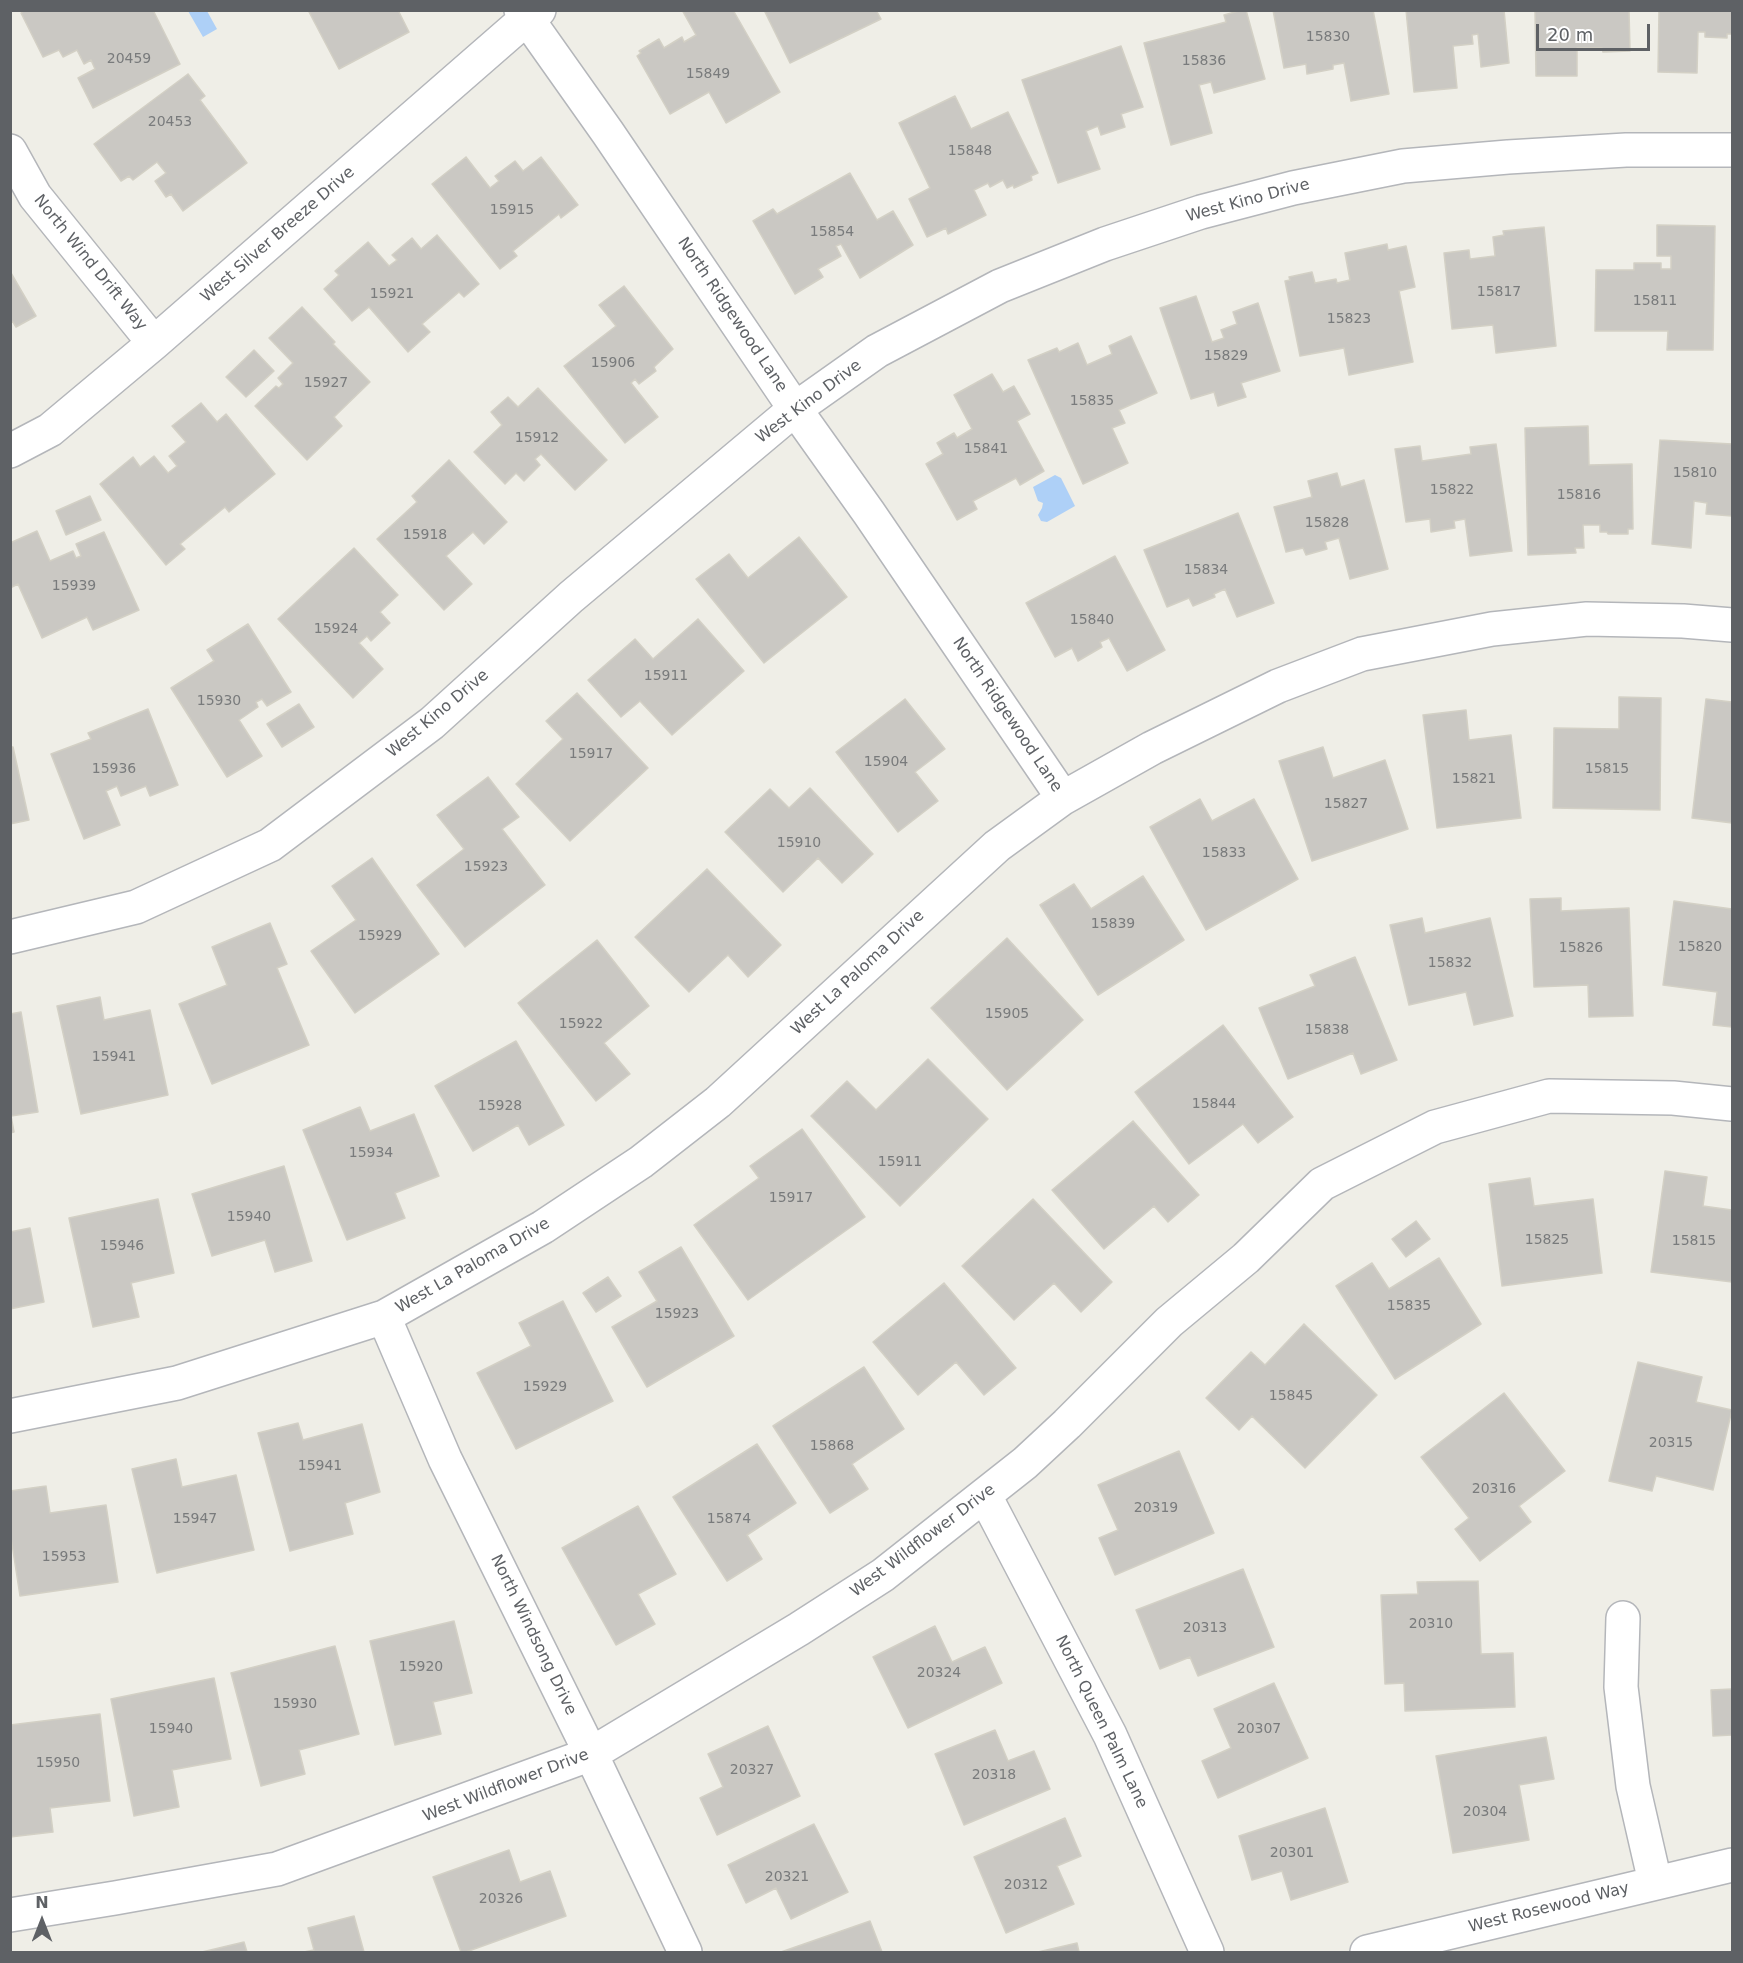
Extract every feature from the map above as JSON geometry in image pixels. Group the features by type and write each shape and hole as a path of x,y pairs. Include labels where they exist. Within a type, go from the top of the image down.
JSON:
{"street":[{"name":"West Silver Breeze Drive","path":"10,451 50,430 154,343 529,13"},
{"name":"North Ridgewood Lane","path":"529,13 795,409 869,513 1063,798"},
{"name":"West Kino Drive","path":"10,937 136,907 270,844 432,723 571,597 795,409 877,351 1000,286 1106,244 1201,212 1293,188 1403,166 1626,150 1732,150"},
{"name":"North Wind Drift Way","path":"10,151 35,196 154,343"},
{"name":"West La Paloma Drive","path":"10,1416 177,1383 384,1317 543,1227 641,1162 718,1102 997,846 1063,798 1152,748 1278,686 1362,654 1492,629 1587,619 1683,621 1732,625"},
{"name":"West Wildflower Drive","path":"10,1915 277,1869 591,1754 799,1629 883,1575 939,1529 985,1496 1059,1432 1169,1322 1246,1258 1322,1184 1436,1127 1549,1096 1673,1098 1732,1104"},
{"name":"North Windsong Drive","path":"384,1317 445,1459 591,1754 685,1953"},
{"name":"North Queen Palm Lane","path":"985,1496 1110,1735 1207,1953"},
{"path":"1623,1618 1621,1686 1630,1764 1655,1882"},
{"name":"West Rosewood Way","path":"1367,1953 1732,1864"}],"water":[{"path":"188,11 207,11 217,29 203,37"},
{"path":"1055,475 1061,478 1075,506 1047,522 1041,521 1038,515 1043,503 1038,501 1033,487"}],"building":[{"path":"25,10 153,10 180,64 93,108 78,78 95,69 91,60 84,64 77,50 63,57 59,50 43,57 21,13"},
{"path":"308,10 398,10 409,32 339,69"},
{"path":"682,10 733,10 780,92 726,123 709,92 670,114 637,56 641,53 639,51 659,39 664,48 682,37 684,42 696,35"},
{"path":"764,10 876,10 881,19 790,63"},
{"path":"1246,10 1265,79 1214,93 1211,82 1199,85 1212,133 1171,145 1144,43 1226,22 1224,15"},
{"path":"1273,10 1373,10 1389,94 1351,101 1344,63 1333,65 1333,69 1307,74 1306,64 1284,68"},
{"path":"1406,10 1504,10 1509,63 1481,67 1478,34 1472,35 1473,44 1453,46 1457,88 1414,92"},
{"path":"1535,10 1629,10 1630,51 1603,52 1602,48 1577,48 1577,76 1536,76"},
{"path":"1659,10 1732,10 1732,34 1727,34 1727,38 1705,37 1705,32 1698,32 1697,73 1658,72"},
{"path":"1121,46 1143,107 1121,114 1125,127 1101,135 1098,126 1086,131 1100,169 1058,183 1022,80"},
{"path":"188,74 205,96 200,100 247,163 183,211 171,194 166,197 155,181 166,173 157,162 133,180 129,176 121,181 94,144"},
{"path":"955,96 971,129 1008,112 1038,173 1031,176 1032,180 1014,188 1013,185 1007,188 1003,180 990,187 988,183 974,190 986,215 948,234 946,228 927,237 909,199 930,188 899,123"},
{"path":"466,157 490,188 499,181 495,176 515,161 523,171 541,157 578,205 561,218 559,214 513,251 517,256 500,269 432,184"},
{"path":"850,173 877,220 893,211 913,245 860,278 841,244 836,246 841,256 818,269 823,277 795,294 753,221 773,209 777,214"},
{"path":"1657,225 1715,226 1713,350 1667,350 1668,331 1595,331 1596,270 1634,270 1634,263 1661,263 1661,269 1671,269 1671,256 1657,256"},
{"path":"1544,227 1556,346 1496,353 1493,325 1452,329 1444,253 1469,250 1470,259 1495,256 1493,237 1504,235 1503,231"},
{"path":"437,235 479,284 464,297 459,292 422,324 430,332 408,352 369,307 352,321 324,289 339,275 335,271 368,242 389,266 397,260 392,255 412,238 421,249"},
{"path":"1387,244 1388,250 1406,246 1415,287 1399,291 1413,362 1349,375 1344,348 1300,356 1285,281 1290,280 1289,277 1312,272 1315,283 1336,279 1337,283 1350,280 1345,253"},
{"path":"11,273 36,316 16,327 13,322 10,323"},
{"path":"624,286 673,349 654,367 656,371 639,384 635,379 631,383 658,417 625,443 564,366 616,326 599,305"},
{"path":"1196,296 1212,342 1224,338 1221,330 1237,324 1233,312 1258,303 1280,371 1241,383 1246,397 1218,406 1214,392 1191,399 1160,308"},
{"path":"302,307 335,342 333,344 370,382 334,417 342,426 307,460 255,406 276,386 279,388 283,384 278,378 293,363 269,338"},
{"path":"1131,336 1157,393 1119,410 1125,423 1112,428 1128,463 1083,484 1028,360 1057,348 1059,352 1078,343 1087,365 1112,354 1109,346"},
{"path":"254,350 274,371 246,397 226,377"},
{"path":"992,374 1003,392 1014,386 1030,414 1017,421 1044,471 1020,485 1016,478 973,501 977,509 957,520 926,464 943,454 937,443 954,433 957,438 972,429 954,395"},
{"path":"538,388 607,460 575,490 541,454 535,459 540,465 524,481 516,473 505,484 474,452 502,425 491,412 508,397 518,407"},
{"path":"201,403 217,422 226,414 275,474 229,512 225,507 180,544 185,549 166,565 100,484 133,457 140,467 154,456 168,473 177,466 169,456 186,442 172,426"},
{"path":"1588,426 1589,465 1632,464 1633,529 1628,529 1628,534 1608,534 1600,532 1600,525 1583,525 1584,548 1575,548 1576,553 1528,555 1525,428"},
{"path":"1660,440 1732,444 1732,516 1706,514 1707,503 1694,501 1691,548 1652,544"},
{"path":"1496,444 1512,551 1470,556 1465,519 1454,521 1455,528 1431,532 1430,519 1406,522 1395,449 1420,446 1422,461 1471,454 1470,447"},
{"path":"449,460 507,522 484,544 473,532 446,556 472,584 444,610 377,539 417,502 412,496"},
{"path":"1337,473 1341,487 1364,480 1388,569 1350,579 1339,538 1325,542 1327,549 1306,555 1303,548 1286,552 1274,507 1312,497 1308,481"},
{"path":"90,496 101,520 66,535 56,511"},
{"path":"1238,513 1274,603 1237,617 1225,589 1214,594 1215,597 1193,606 1189,598 1167,607 1144,550"},
{"path":"37,531 50,561 73,551 76,558 81,556 76,544 104,532 139,610 93,630 87,617 42,638 18,584 10,588 10,543"},
{"path":"799,537 847,597 764,663 696,579 729,554 748,578"},
{"path":"354,548 398,595 380,612 390,623 371,641 367,636 359,643 383,669 353,698 278,619"},
{"path":"1115,556 1165,650 1127,671 1109,638 1100,642 1102,647 1078,661 1072,648 1055,657 1026,603"},
{"path":"698,619 744,671 672,735 640,701 621,717 588,680 635,639 653,659"},
{"path":"248,624 291,692 267,706 262,699 256,702 258,707 239,720 262,756 227,777 171,688 214,661 207,650"},
{"path":"577,693 648,768 570,841 516,784 563,739 546,721"},
{"path":"1619,697 1661,698 1660,810 1553,808 1554,728 1619,729"},
{"path":"905,699 945,749 915,772 938,801 898,832 836,752"},
{"path":"1706,699 1732,702 1732,823 1692,818"},
{"path":"299,704 314,727 282,747 267,724"},
{"path":"148,709 178,785 150,796 146,786 121,796 117,786 106,791 120,825 84,839 51,754 91,739 88,733"},
{"path":"1466,710 1469,740 1511,735 1521,818 1437,828 1423,715"},
{"path":"10,747 13,747 29,820 10,824"},
{"path":"1323,747 1333,778 1385,760 1408,829 1312,861 1279,761"},
{"path":"488,777 519,817 502,829 545,885 465,947 417,885 464,849 437,815"},
{"path":"810,788 873,854 842,883 818,858 783,892 725,832 770,789 789,808"},
{"path":"1200,799 1212,821 1254,799 1298,879 1206,930 1150,827"},
{"path":"372,858 439,954 355,1013 311,951 356,920 332,886"},
{"path":"707,869 781,945 748,977 728,955 689,992 635,937"},
{"path":"1143,876 1184,940 1098,995 1040,905 1074,884 1091,909"},
{"path":"1561,898 1561,911 1629,908 1633,1016 1589,1017 1588,985 1534,987 1530,899"},
{"path":"1674,901 1732,909 1732,1027 1713,1025 1717,992 1663,985"},
{"path":"1422,918 1425,933 1490,918 1513,1016 1474,1025 1466,992 1409,1005 1390,925"},
{"path":"270,923 287,964 277,968 309,1045 212,1084 179,1004 227,985 212,947"},
{"path":"1007,938 1083,1020 1007,1090 931,1008"},
{"path":"597,940 649,1006 604,1043 630,1074 596,1101 518,1003"},
{"path":"1355,957 1397,1060 1361,1074 1353,1053 1288,1079 1259,1008 1315,986 1310,975"},
{"path":"100,997 104,1020 150,1010 168,1095 81,1114 57,1006"},
{"path":"21,1012 38,1112 11,1116 14,1132 10,1133 10,1014"},
{"path":"1223,1025 1293,1117 1258,1143 1243,1124 1189,1164 1135,1092"},
{"path":"516,1041 564,1125 529,1145 518,1125 473,1151 435,1086"},
{"path":"928,1059 988,1119 900,1206 811,1116 847,1081 876,1110"},
{"path":"360,1107 370,1131 414,1114 439,1176 395,1193 405,1218 347,1240 303,1130"},
{"path":"1133,1121 1199,1195 1168,1222 1154,1206 1104,1249 1052,1190"},
{"path":"802,1129 865,1217 748,1300 694,1225 759,1178 750,1166"},
{"path":"284,1166 312,1261 275,1272 265,1240 212,1256 192,1194"},
{"path":"1665,1171 1707,1177 1703,1206 1732,1210 1732,1282 1651,1272"},
{"path":"1530,1178 1534,1206 1593,1199 1602,1273 1502,1286 1489,1184"},
{"path":"158,1199 174,1273 131,1283 139,1317 93,1327 69,1218"},
{"path":"1033,1199 1112,1282 1081,1312 1054,1283 1014,1320 962,1266"},
{"path":"1416,1221 1430,1239 1406,1257 1392,1239"},
{"path":"30,1228 44,1302 10,1309 10,1232"},
{"path":"681,1247 734,1336 647,1387 612,1327 657,1301 639,1272"},
{"path":"1439,1258 1481,1324 1395,1379 1336,1286 1372,1263 1389,1289"},
{"path":"608,1277 621,1296 596,1312 583,1293"},
{"path":"944,1283 1016,1368 984,1395 956,1362 918,1395 873,1342"},
{"path":"563,1301 613,1401 516,1449 477,1373 531,1346 519,1323"},
{"path":"1304,1324 1377,1395 1305,1468 1252,1416 1239,1430 1206,1398 1251,1352 1265,1365"},
{"path":"1638,1362 1702,1377 1696,1402 1732,1410 1713,1490 1656,1476 1652,1491 1609,1481"},
{"path":"864,1367 904,1429 852,1464 868,1489 830,1513 773,1426"},
{"path":"1504,1393 1565,1471 1519,1506 1531,1522 1480,1561 1455,1529 1469,1518 1421,1457"},
{"path":"298,1423 303,1440 362,1424 380,1492 345,1503 353,1534 290,1551 258,1433"},
{"path":"757,1444 796,1503 747,1535 762,1559 727,1581 673,1497"},
{"path":"1179,1451 1214,1533 1115,1575 1099,1538 1118,1530 1098,1485"},
{"path":"176,1459 182,1487 236,1475 254,1550 157,1573 132,1469"},
{"path":"46,1486 50,1513 106,1505 118,1582 20,1596 10,1531 10,1491"},
{"path":"638,1506 676,1574 638,1594 655,1624 616,1645 562,1548"},
{"path":"1243,1569 1274,1647 1198,1676 1190,1657 1160,1669 1136,1610"},
{"path":"1478,1581 1481,1654 1513,1653 1515,1707 1405,1711 1404,1683 1385,1684 1381,1595 1418,1594 1417,1582"},
{"path":"454,1621 472,1693 433,1702 441,1734 395,1745 370,1641"},
{"path":"935,1626 952,1662 985,1647 1002,1683 908,1728 873,1657"},
{"path":"335,1646 359,1734 299,1750 305,1774 261,1786 231,1673"},
{"path":"214,1678 231,1759 172,1770 179,1807 134,1816 111,1699"},
{"path":"1274,1683 1308,1758 1218,1798 1202,1761 1231,1748 1214,1709"},
{"path":"1732,1689 1732,1735 1713,1736 1711,1690"},
{"path":"100,1714 110,1801 50,1808 53,1832 10,1837 10,1725"},
{"path":"768,1726 800,1796 717,1835 700,1798 723,1787 708,1754"},
{"path":"995,1730 1008,1761 1034,1751 1050,1789 964,1825 935,1754"},
{"path":"1546,1737 1554,1779 1519,1785 1529,1840 1453,1853 1436,1756"},
{"path":"1325,1808 1348,1882 1291,1900 1282,1871 1252,1880 1239,1836"},
{"path":"1065,1818 1081,1856 1057,1866 1074,1904 1006,1933 974,1857"},
{"path":"814,1824 848,1892 791,1919 776,1888 746,1903 728,1865"},
{"path":"509,1850 520,1882 550,1871 566,1916 461,1952 433,1877"},
{"path":"354,1916 364,1952 304,1952 314,1950 308,1928"},
{"path":"870,1921 882,1952 781,1952"},
{"path":"244,1942 247,1952 202,1952"},
{"path":"1077,1943 1079,1952 1038,1952"}]}
